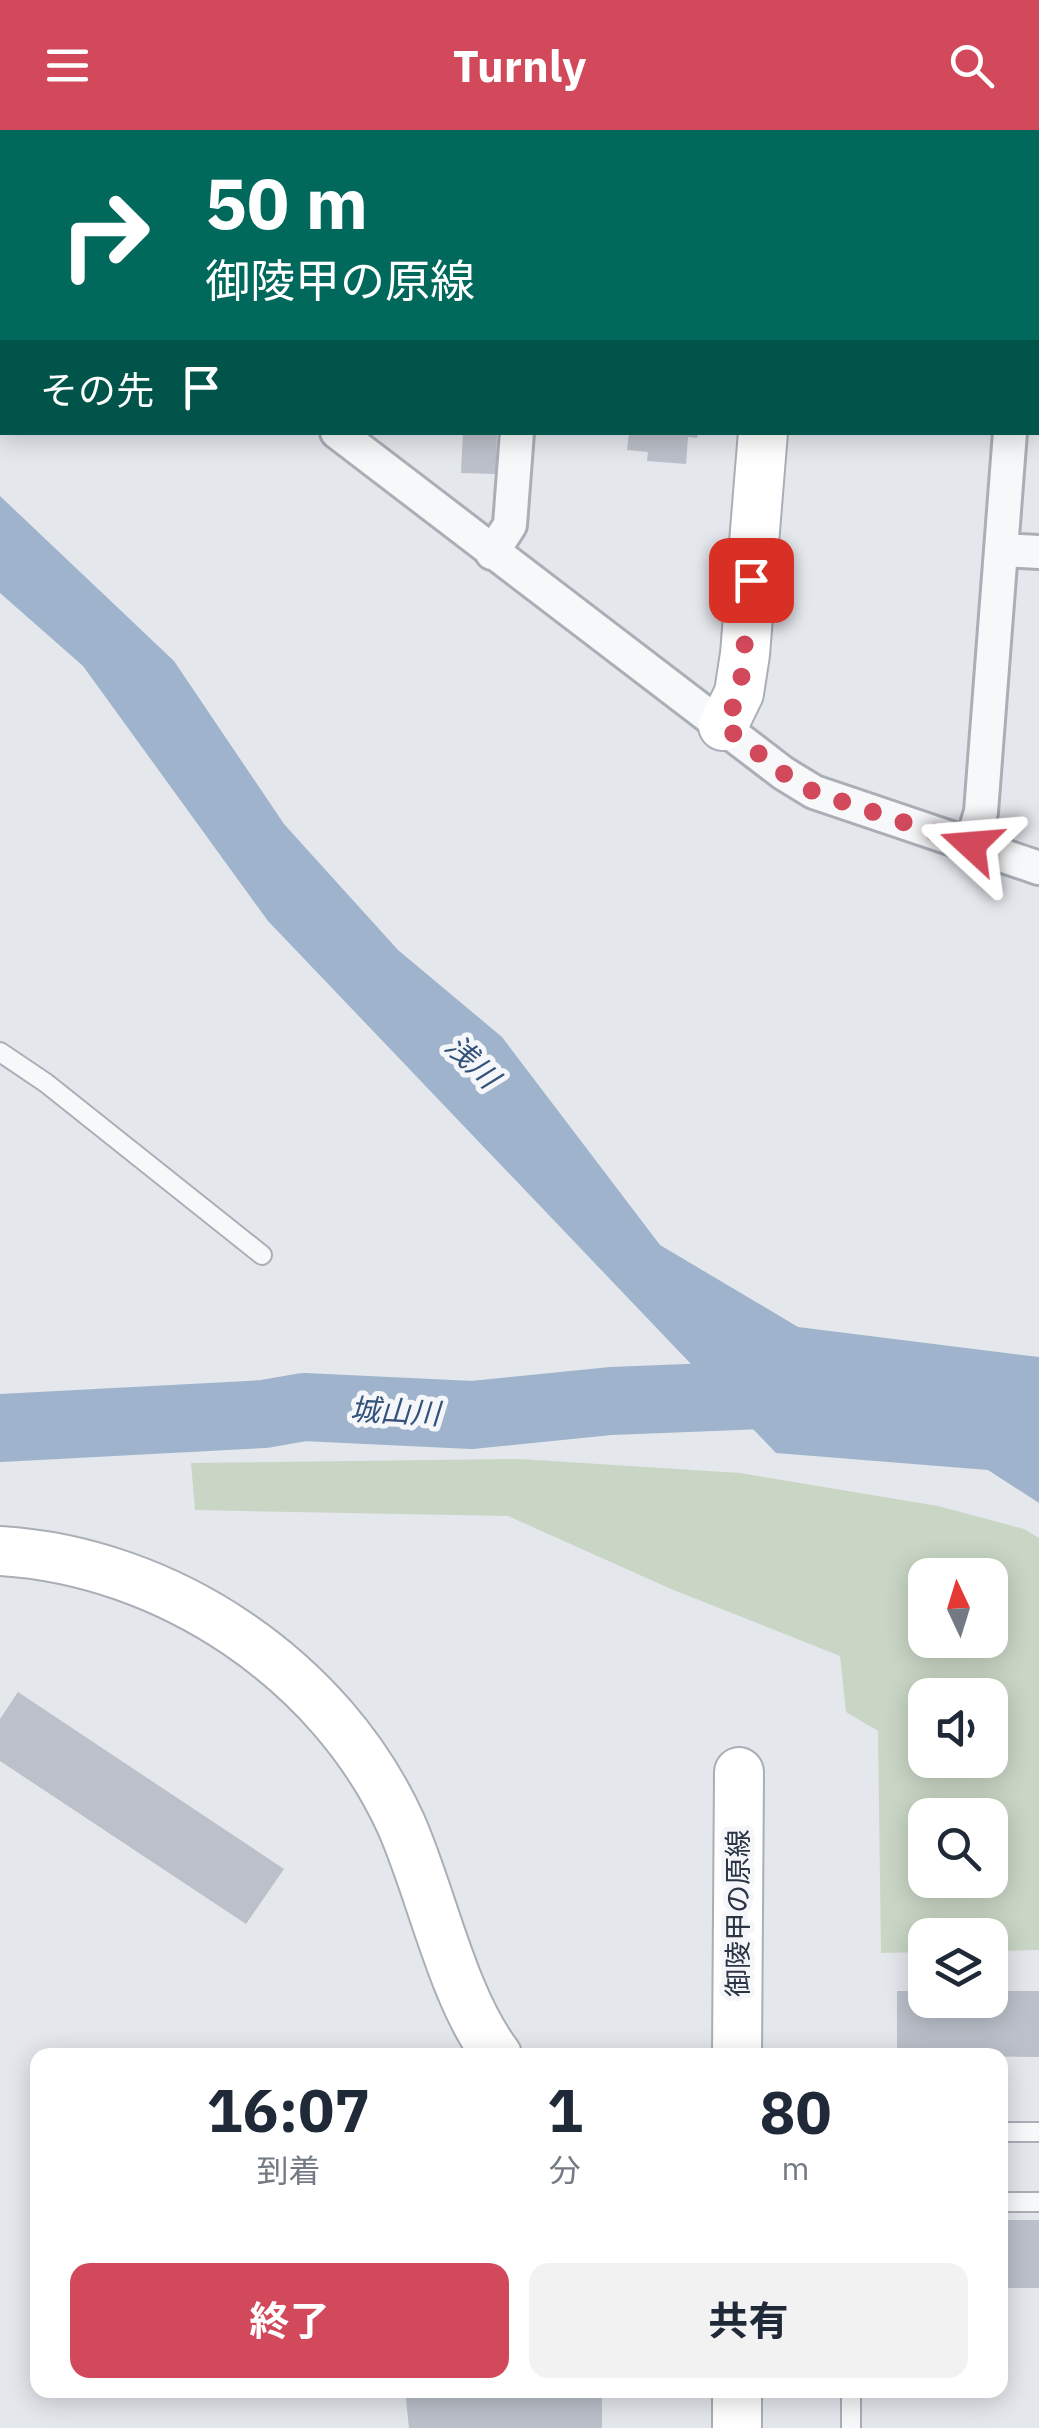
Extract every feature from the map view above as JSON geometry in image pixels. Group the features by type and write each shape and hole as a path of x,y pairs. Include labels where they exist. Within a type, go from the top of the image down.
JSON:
{"street":[{"path":"342,435 648,674 724,726 783,773 814,792 1039,868"},
{"path":"492,553 510,525 517,435"},
{"path":"724,726 740,692 746,654 762,435"},
{"path":"971,845 982,812 1010,435"},
{"path":"1002,550 1039,552"},
{"path":"0,1551 88,1564 184,1600 244,1637 333,1717 364,1758 400,1822 454,1967 491,2048"},
{"name":"御陵甲の原線","path":"737,2048 738,1772"},
{"path":"736,2428 737,2398"}],"lane":[{"path":"0,1052 46,1083 262,1255"},
{"path":"1008,2132 1039,2132"},
{"path":"1008,2202 1039,2202"},
{"path":"850,2428 851,2398"}],"green space":[{"path":"520,1459 740,1473 938,1506 1024,1529 1039,1538 1039,1950 1008,1951 1008,1918 908,1918 908,1952 881,1953 878,1731 846,1712 840,1656 671,1589 508,1516 195,1510 191,1463"}],"water":[{"name":"浅川","path":"0,496 174,661 284,824 398,950 502,1037 660,1245 798,1327 1039,1357 1039,1503 988,1470 776,1453 268,921 83,666 0,593"}],"building":[{"path":"463,435 497,435 496,474 461,473"},
{"path":"629,435 698,435 688,437 686,464 647,461 648,452 627,450"},
{"path":"18,1692 284,1869 246,1924 0,1761 0,1719"},
{"path":"897,1991 908,1991 908,2018 1008,2018 1008,1991 1039,1991 1039,2057 1008,2057 1008,2048 897,2048"},
{"path":"1008,2220 1039,2220 1039,2288 1008,2288"},
{"path":"406,2398 602,2398 602,2428 409,2428"}],"waterway":[{"name":"城山川","path":"0,1428 264,1414 304,1407 472,1415 611,1401 815,1393"}],"route":[{"path":"751,580 740,692 724,726 783,773 814,792 971,845"}]}
